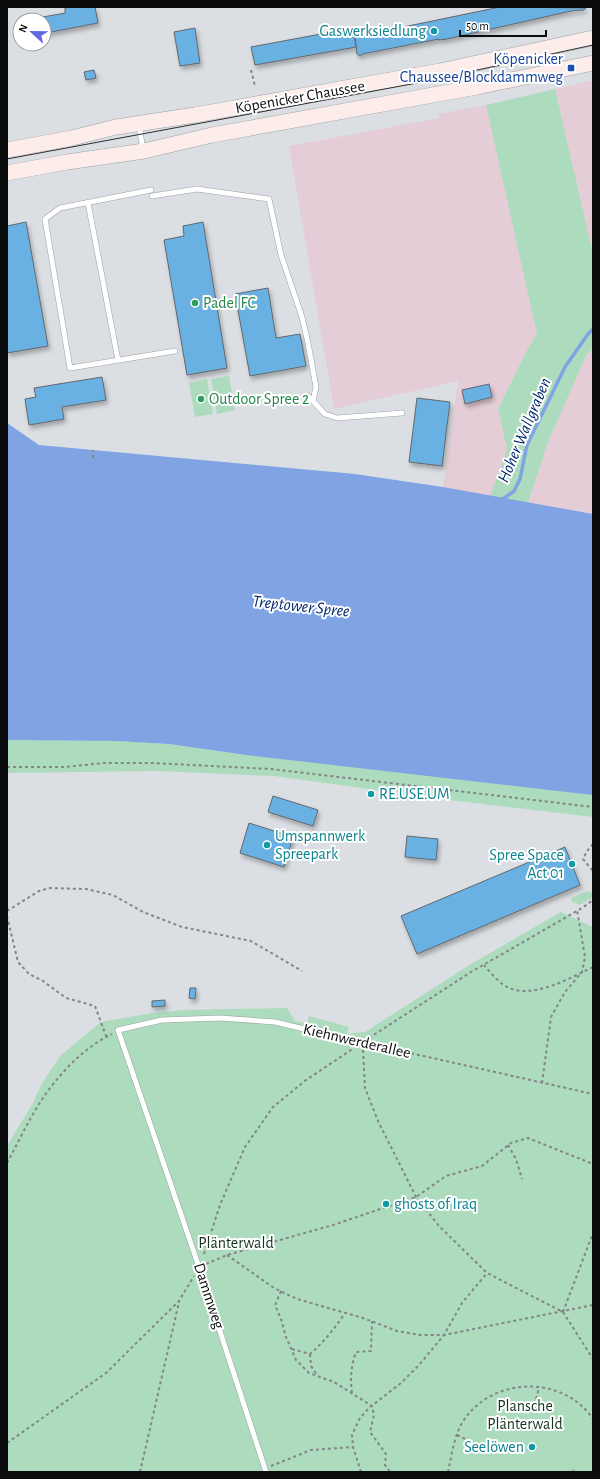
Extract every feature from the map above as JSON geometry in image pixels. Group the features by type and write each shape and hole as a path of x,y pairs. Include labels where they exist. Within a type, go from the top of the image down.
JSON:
{"main road":[{"name":"Köpenicker Chaussee","path":"7,150 72,138 116,127 195,116 440,71 593,38"},
{"name":"Köpenicker Chaussee","path":"7,173 67,162 144,151 212,135 477,87 593,63"}],"lane":[{"path":"138,123 144,151"},
{"path":"175,351 70,368 44,219 60,208 151,193 197,189 269,199 281,255 302,317 308,343 316,387 313,400"},
{"path":"88,203 118,360"},
{"path":"308,396 325,414 337,418 402,413"},
{"name":"Kiehnwerderallee","path":"118,1030 162,1020 220,1018 275,1022 363,1043"},
{"name":"Dammweg","path":"118,1030 199,1267 265,1470"}],"path":[{"path":"251,70 255,86"},
{"path":"93,450 93,458"},
{"path":"7,767 65,767 104,763 152,763 272,769 593,807"},
{"path":"593,844 583,859 593,871"},
{"path":"7,911 39,891 50,888 86,889 113,895 143,912 182,927 251,941 302,971"},
{"path":"7,1443 106,1373 179,1301 199,1267 220,1205 245,1147 273,1107 306,1080 381,1030 484,964 593,900"},
{"path":"542,1083 551,1017 565,992 582,972 585,957 577,910"},
{"path":"7,916 18,962 29,974 43,981 66,998 95,1006 106,1036"},
{"path":"484,964 491,973 507,987 527,992 559,983 593,967"},
{"path":"7,1163 41,1101 65,1070 90,1047 118,1030"},
{"path":"363,1043 365,1088 378,1121 416,1197 439,1226 487,1273 562,1312 593,1359"},
{"name":"Kiehnwerderallee","path":"363,1043 593,1094"},
{"path":"199,1267 227,1255 333,1225 416,1197 446,1176 482,1166 511,1143 528,1138 593,1164"},
{"path":"508,1146 516,1159 522,1180"},
{"path":"562,1312 593,1233"},
{"path":"227,1255 274,1288 297,1299 345,1312 397,1331 412,1334 444,1335 593,1305"},
{"path":"361,1472 353,1447 352,1435 360,1418 415,1370 444,1335 462,1303 487,1273"},
{"path":"281,1291 275,1305 296,1360 309,1373 334,1382 372,1406 374,1416 370,1432 386,1454 385,1465 390,1472"},
{"path":"140,1472 179,1301"},
{"path":"310,1354 336,1327 345,1312"},
{"path":"352,1393 350,1384 351,1364 356,1352 371,1350 372,1321"},
{"path":"292,1349 310,1354"},
{"path":"310,1354 312,1366 317,1376"},
{"path":"448,1472 457,1435 466,1418 484,1400 505,1389 520,1387 538,1388 560,1393 570,1398 593,1419"},
{"path":"536,1398 538,1388"},
{"path":"457,1435 487,1449"},
{"path":"265,1470 310,1450 353,1447"}],"shaded area":[{"path":"593,80 593,254 555,89"},
{"path":"486,105 537,334 527,350 498,409 507,449 490,497 443,487 458,381 334,409 289,146 439,118 438,114"},
{"path":"593,348 593,514 528,503 548,442 586,356"}],"green space":[{"path":"555,89 593,254 593,348 586,356 548,442 528,503 490,497 507,449 498,409 527,350 537,334 486,105"},
{"path":"229,376 235,410 217,414 211,379"},
{"name":"Outdoor Spree 2","path":"207,379 213,414 195,417 189,383"},
{"path":"7,740 117,741 169,744 246,755 593,788 593,817 450,800 274,776 156,771 7,773"},
{"path":"587,891 593,893 593,897 580,905 572,902 571,898"},
{"name":"Plänterwald","path":"561,912 593,927 593,1472 7,1472 7,1146 33,1103 42,1083 61,1055 101,1022 152,1013 183,1010 287,1008 295,1021 307,1024 309,1016 349,1027 347,1034 365,1032 471,964"}],"water":[{"name":"Treptower Spree","path":"7,423 39,445 355,474 443,487 593,514 593,795 246,755 169,744 117,741 7,740"}],"building":[{"path":"95,7 98,23 52,32 52,15 65,13 65,8"},
{"name":"Gaswerksiedlung","path":"500,7 586,8 584,10 571,11 447,39 439,39 362,54 360,56 357,54 355,37"},
{"path":"195,28 200,63 180,66 174,32"},
{"name":"Gaswerksiedlung","path":"353,28 356,47 255,65 251,47"},
{"path":"94,70 96,78 86,80 84,72"},
{"path":"26,222 48,346 7,353 7,226"},
{"name":"Padel FC","path":"203,222 227,368 187,375 164,240 184,236 183,226"},
{"path":"268,288 276,338 300,334 306,366 250,376 235,294"},
{"path":"102,377 106,400 62,407 64,419 29,425 25,399 36,397 34,388"},
{"path":"489,384 492,397 465,404 462,390"},
{"path":"417,398 450,402 442,466 409,462"},
{"path":"273,796 318,810 313,826 268,812"},
{"name":"Umspannwerk Spreepark","path":"249,823 293,837 284,867 240,853"},
{"path":"407,836 438,839 436,860 405,857"},
{"path":"565,847 580,885 417,954 401,916"},
{"path":"190,988 196,988 195,999 189,998"},
{"path":"165,1000 165,1006 152,1007 152,1001"}],"waterway":[{"name":"Hoher Wallgraben","path":"503,499 514,491 520,479 527,445 565,367 593,329"}],"tram line":[{"path":"7,159 417,83 593,45"}],"place":[{"name":"Gaswerksiedlung","path":"434,31"},
{"name":"Köpenicker Chaussee/Blockdammweg","path":"571,68"},
{"name":"Padel FC","path":"195,303"},
{"name":"Outdoor Spree 2","path":"201,399"},
{"name":"RE.USE.UM","path":"371,794"},
{"name":"Umspannwerk Spreepark","path":"267,845"},
{"name":"Spree Space Act 01","path":"572,864"},
{"name":"ghosts of Iraq","path":"386,1204"},
{"name":"Seelöwen","path":"532,1447"}],"park label":[{"name":"Plansche Plänterwald","path":"525,1415"}]}
